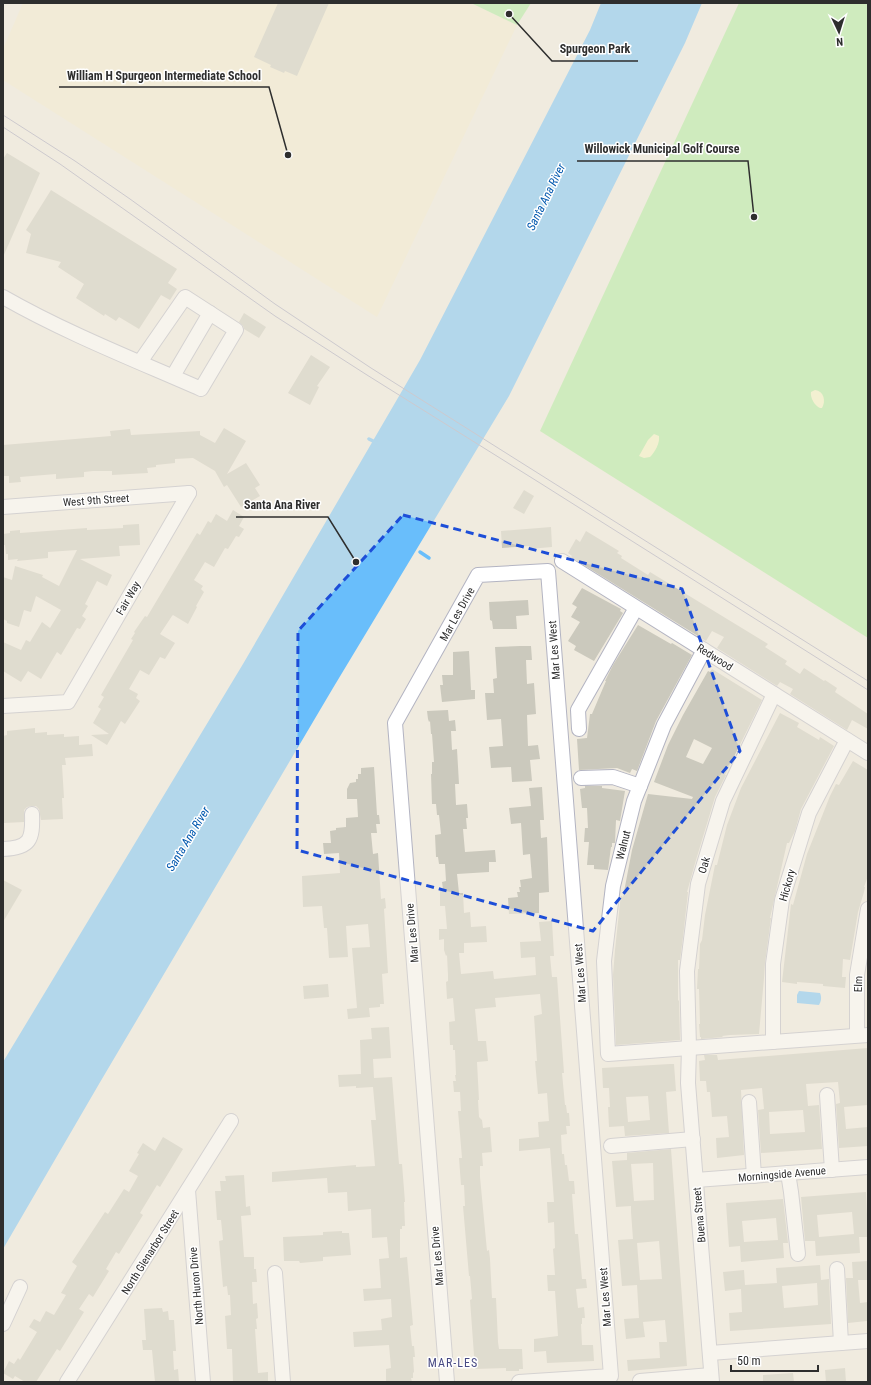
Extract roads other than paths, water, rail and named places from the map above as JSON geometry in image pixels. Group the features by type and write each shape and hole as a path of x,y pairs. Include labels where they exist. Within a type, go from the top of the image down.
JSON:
{"street":[{"path":"3,297 25,310 140,362 173,376 201,389 236,330 185,298 140,362"},
{"path":"173,376 210,313"},
{"name":"West 9th Street","path":"3,507 189,493"},
{"name":"Fair Way","path":"3,706 68,702 189,493"},
{"name":"Redwood","path":"562,561 868,753"},
{"name":"Mar Les West","path":"519,1382 611,1376 548,571"},
{"name":"Mar Les Drive","path":"447,1382 395,723 478,575 548,571"},
{"path":"579,729 578,710 636,608"},
{"name":"Walnut","path":"689,1048 608,1054 604,961 613,886 634,801 664,725 704,650"},
{"name":"Oak","path":"689,1048 687,971 698,884 723,801 774,694"},
{"name":"Hickory","path":"773,1042 773,964 782,900 809,813 847,740"},
{"path":"581,778 613,777 640,786"},
{"path":"3,849 18,848 29,840 33,829 32,814"},
{"name":"Elm","path":"863,1035 857,975 868,909"},
{"path":"689,1048 863,1035"},
{"name":"Buena Street","path":"689,1048 688,1083 712,1378"},
{"path":"827,1095 832,1170"},
{"path":"749,1102 754,1176"},
{"name":"North Glenarbor Street","path":"68,1382 230,1121"},
{"path":"611,1146 692,1139"},
{"name":"Morningside Avenue","path":"696,1180 868,1167"},
{"path":"788,1173 798,1254"},
{"name":"North Huron Drive","path":"188,1190 204,1382"},
{"path":"837,1269 841,1343"},
{"path":"275,1274 283,1382"},
{"path":"3,1324 20,1287"},
{"path":"710,1353 868,1341"},
{"path":"640,1381 712,1378"}],"water":[{"name":"Santa Ana River","path":"601,3 702,3 685,43 509,396 333,688 3,1249 3,1062 243,664 420,360 590,30"},
{"path":"799,991 820,993 821,999 819,1005 797,1003 797,995"}],"waterway":[{"path":"369,439 377,443"},
{"path":"420,552 429,558"}],"tram line":[{"path":"3,115 75,161 275,304 371,368 868,681"},
{"path":"3,127 60,164 275,316 868,690"}],"place":[{"name":"Spurgeon Park","path":"509,14"},
{"name":"William H Spurgeon Intermediate School","path":"288,155"},
{"name":"Willowick Municipal Golf Course","path":"754,217"},
{"name":"Santa Ana River","path":"356,562"}],"district":[{"name":"MAR-LES","path":"453,1363"}]}
